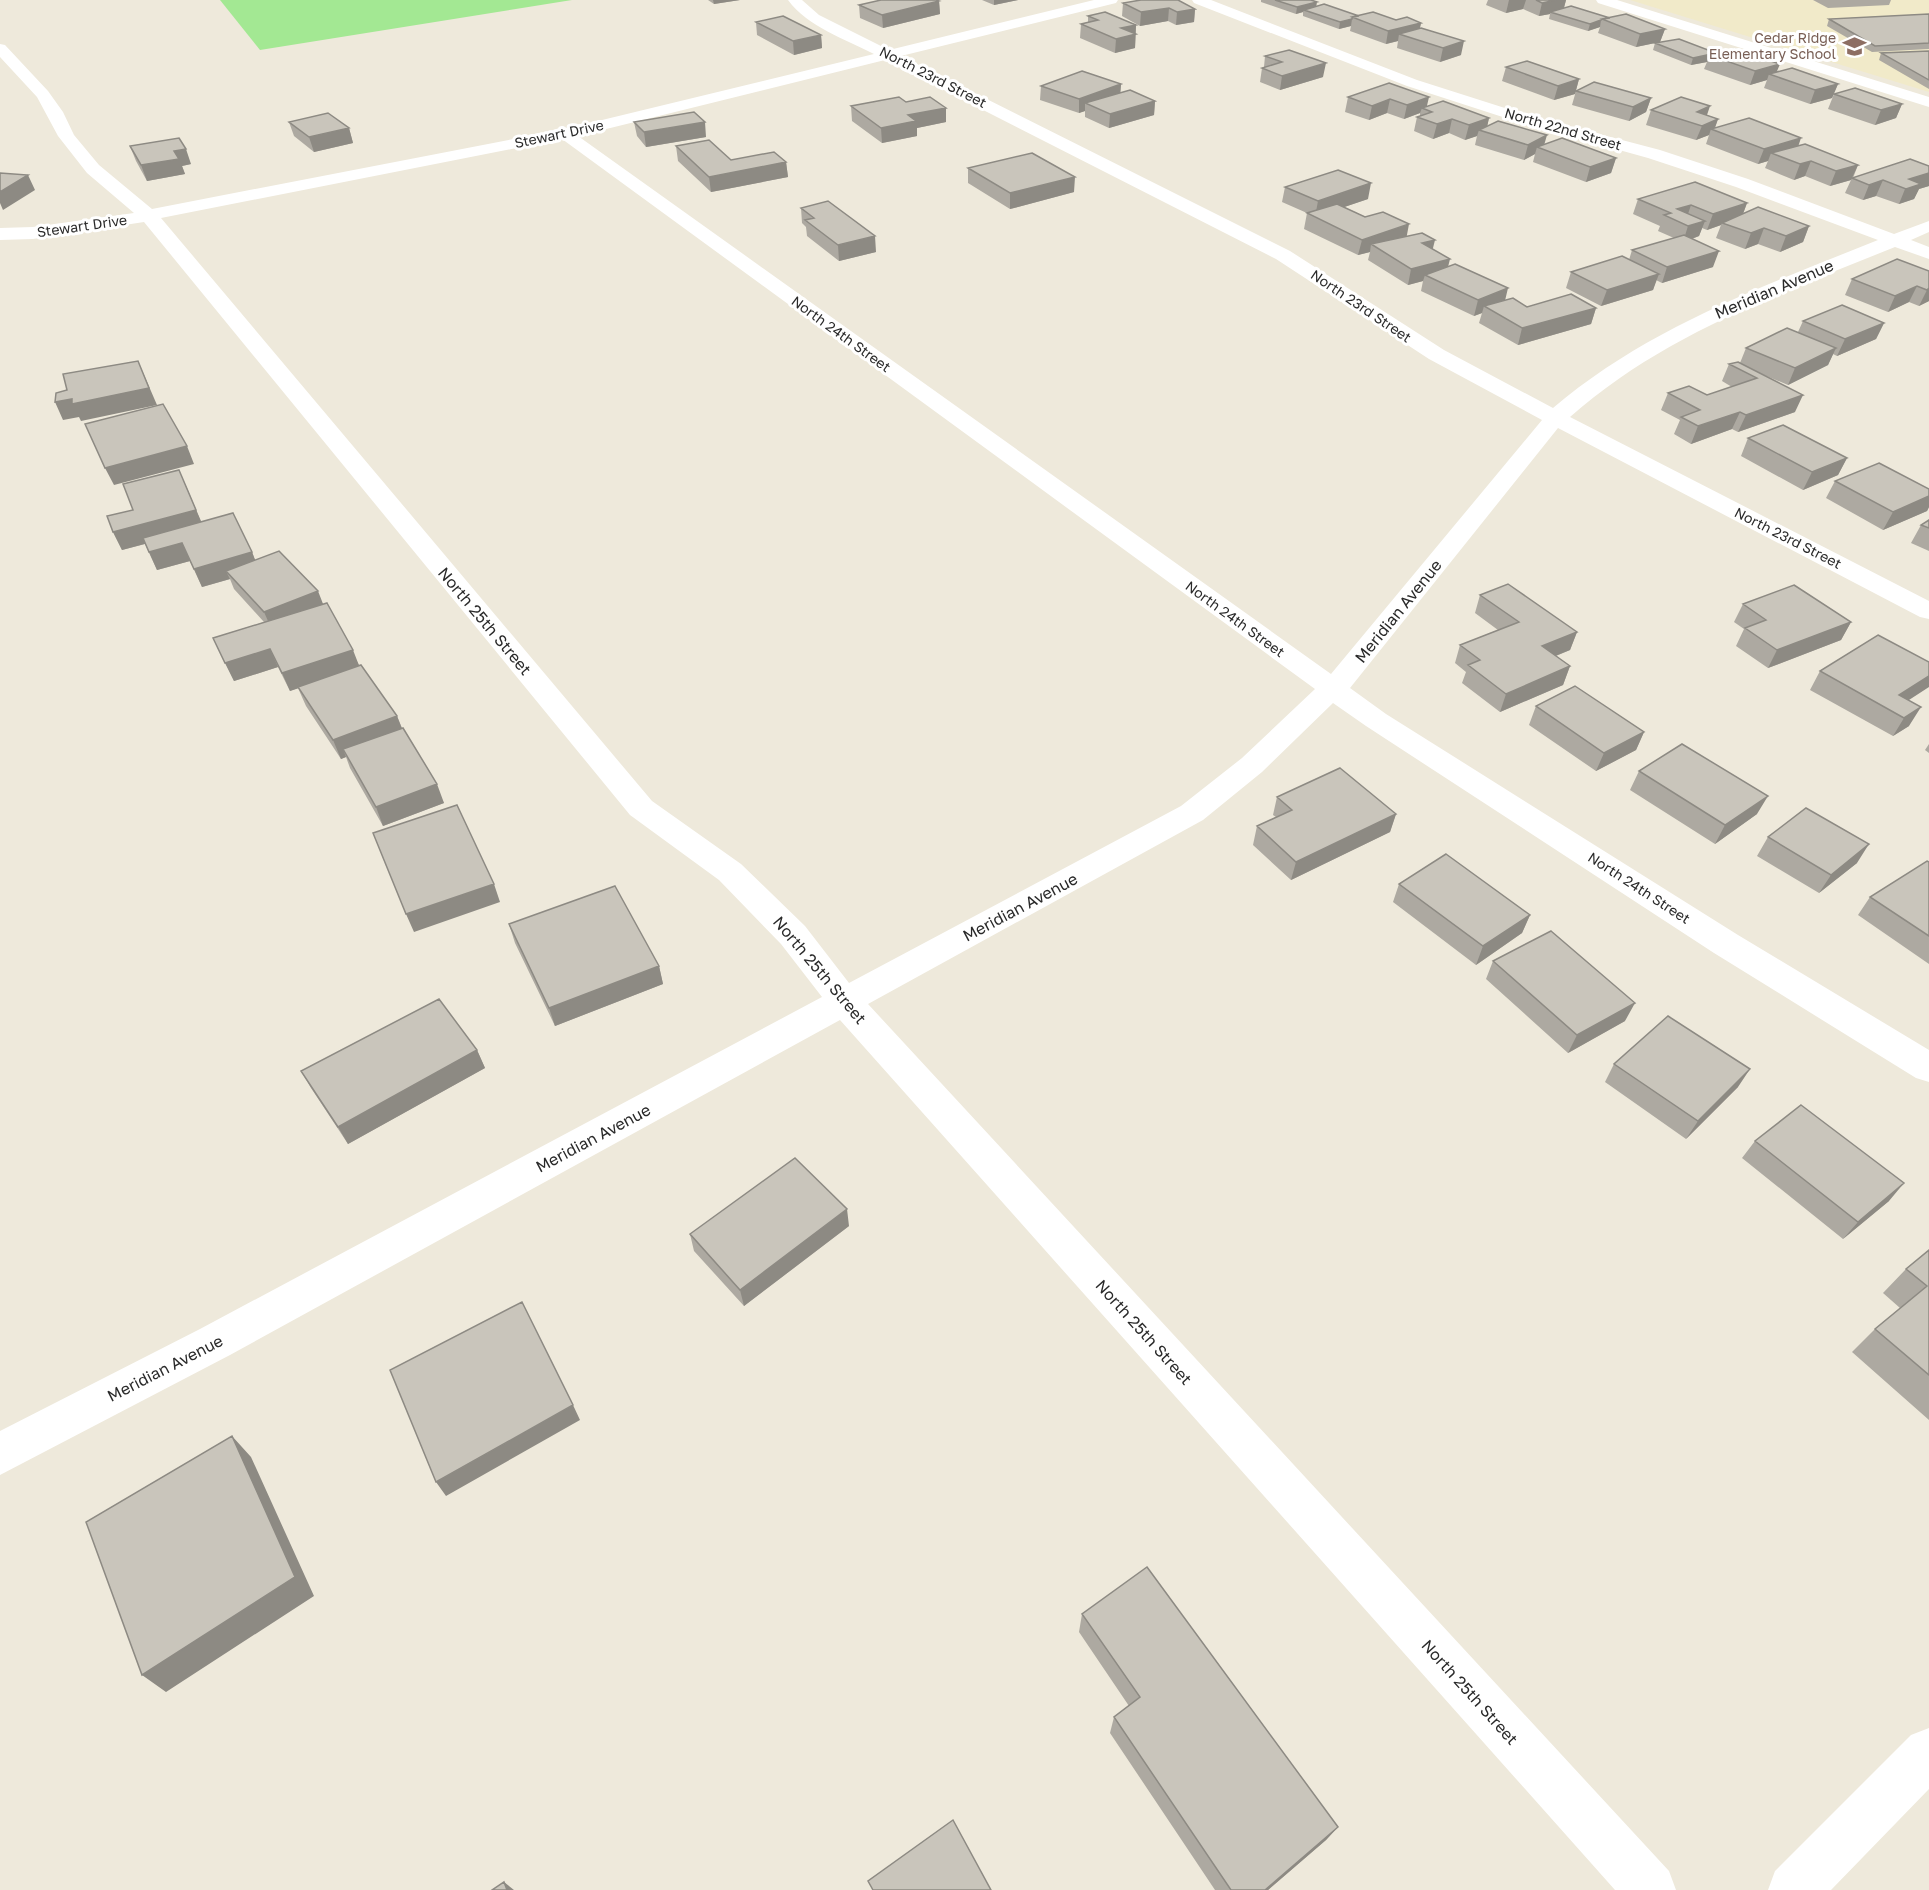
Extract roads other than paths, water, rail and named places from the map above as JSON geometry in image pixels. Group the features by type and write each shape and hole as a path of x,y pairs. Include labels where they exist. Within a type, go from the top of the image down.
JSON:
{"street":[{"name":"North 23rd Street","path":"795,0 814,18 890,54 1283,255 1326,281 1406,337 1459,368 1929,611"},
{"name":"Stewart Drive","path":"0,234 71,229 149,216 565,134 1111,0"},
{"name":"North 22nd Street","path":"1199,0 1422,86 1676,161 1742,183 1929,253"},
{"path":"1603,0 1929,102"},
{"name":"North 25th Street","path":"0,48 43,94 55,112 66,136 93,170 149,216 641,808 730,872 793,934 845,1002 1650,1890"},
{"name":"North 24th Street","path":"565,134 1376,720 1725,944 1929,1068"},
{"name":"Meridian Avenue","path":"0,1454 215,1342 1192,813 1252,765 1317,701 1333,690 1555,418 1593,385 1668,338 1726,308 1929,225"},
{"path":"1794,1890 1929,1753"}],"place":[{"name":"Cedar Ridge Elementary School","path":"1854,46"}]}
